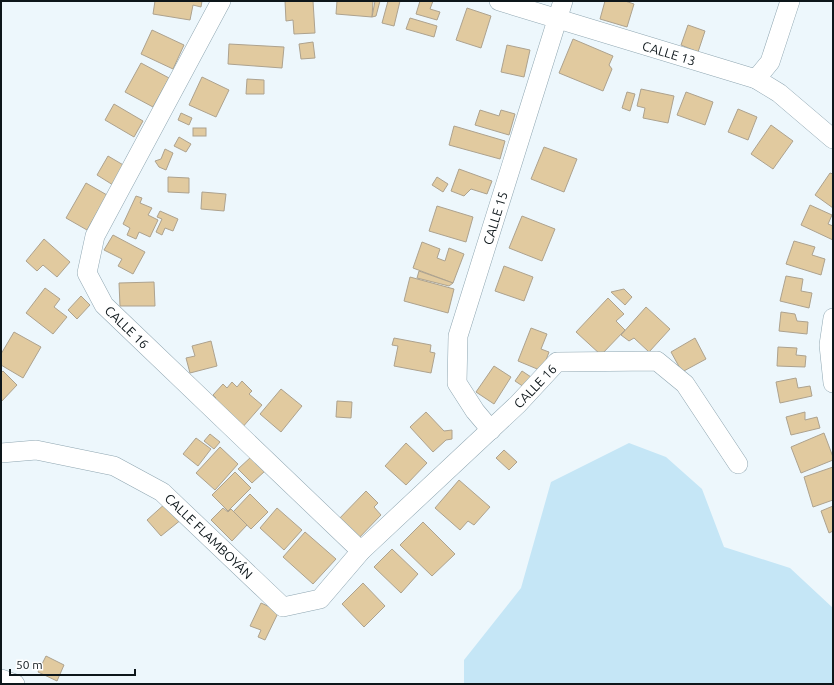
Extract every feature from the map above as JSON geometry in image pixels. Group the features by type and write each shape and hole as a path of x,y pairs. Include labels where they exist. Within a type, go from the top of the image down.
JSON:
{"street":[{"name":"CALLE 16","path":"221,1 95,236 87,273 104,305 361,551"},
{"name":"CALLE 13","path":"499,1 756,79 779,93 833,139"},
{"name":"CALLE 15","path":"491,430 475,411 457,383 458,336 563,1"},
{"path":"756,79 770,62 790,1"},
{"path":"833,318 829,345 833,383"},
{"name":"CALLE 16","path":"274,598 283,607 320,598 361,551 491,430 528,394 557,362 656,361 685,384 738,464"},
{"name":"CALLE FLAMBOYÁN","path":"1,452 36,450 114,466 162,492 274,598"},
{"path":"1,679 15,684"}],"shaded area":[{"path":"629,443 666,457 702,489 724,547 790,568 833,608 833,684 464,684 464,660 521,588 551,482"}],"building":[{"path":"155,1 202,1 201,7 193,5 190,20 153,14"},
{"path":"285,1 313,1 315,33 294,34 293,20 286,21"},
{"path":"337,1 373,1 372,17 336,14"},
{"path":"375,1 380,1 376,16 372,17"},
{"path":"388,1 400,1 394,26 382,23"},
{"path":"420,1 433,1 430,9 440,12 437,20 416,14"},
{"path":"605,1 625,1 634,4 627,27 600,19"},
{"path":"467,8 491,16 481,48 456,40"},
{"path":"410,18 437,26 434,37 406,29"},
{"path":"688,25 705,31 698,52 681,45"},
{"path":"152,30 184,45 173,69 141,54"},
{"path":"573,39 613,56 609,65 612,69 603,91 559,73"},
{"path":"313,42 315,58 301,59 299,44"},
{"path":"229,44 284,47 282,68 228,64"},
{"path":"507,45 530,50 524,77 501,72"},
{"path":"141,63 169,78 153,107 125,92"},
{"path":"202,77 229,90 216,117 189,105"},
{"path":"247,79 264,80 264,94 246,94"},
{"path":"641,89 674,96 668,123 643,118 645,108 637,106"},
{"path":"627,92 635,94 630,111 622,108"},
{"path":"686,92 713,102 705,125 677,115"},
{"path":"114,104 143,121 134,137 105,120"},
{"path":"738,109 757,117 748,140 728,132"},
{"path":"480,110 499,116 501,110 515,114 509,135 475,125"},
{"path":"181,113 192,118 189,125 178,120"},
{"path":"771,125 793,141 773,169 751,154"},
{"path":"454,126 505,141 500,159 449,145"},
{"path":"193,128 206,128 206,136 193,136"},
{"path":"179,137 191,144 186,152 174,146"},
{"path":"544,147 577,159 564,192 531,179"},
{"path":"165,149 173,153 166,170 159,167 155,161 161,159"},
{"path":"108,156 125,166 113,185 97,175"},
{"path":"459,169 492,181 487,194 471,189 464,196 451,191"},
{"path":"830,173 833,174 833,208 815,195"},
{"path":"168,177 189,178 189,193 168,192"},
{"path":"437,177 448,184 443,192 432,185"},
{"path":"86,183 107,195 87,230 66,218"},
{"path":"202,192 226,194 224,211 201,209"},
{"path":"136,196 142,198 140,203 152,208 148,215 158,220 150,237 139,232 136,239 127,235 130,228 123,224"},
{"path":"810,205 832,215 828,224 833,226 833,240 801,225"},
{"path":"437,206 473,217 466,242 429,231"},
{"path":"160,211 178,219 173,231 165,228 162,235 156,232 162,219 157,217"},
{"path":"522,216 555,229 542,261 509,248"},
{"path":"113,235 145,252 133,274 118,266 122,259 104,250"},
{"path":"44,239 70,262 57,277 43,265 37,271 26,261"},
{"path":"794,241 815,247 812,255 825,259 821,275 786,264"},
{"path":"422,242 440,249 437,258 445,261 449,248 464,254 453,283 413,268"},
{"path":"504,266 533,277 524,301 495,291"},
{"path":"419,271 453,283 449,286 417,278"},
{"path":"786,276 803,279 801,291 812,293 809,308 780,301"},
{"path":"410,277 454,289 448,313 404,301"},
{"path":"154,282 155,306 120,306 119,283"},
{"path":"45,288 60,299 54,307 67,317 53,334 26,313"},
{"path":"624,289 632,297 625,305 611,292"},
{"path":"81,296 90,305 77,319 68,310"},
{"path":"608,298 624,314 616,321 625,330 601,355 576,332"},
{"path":"646,307 670,329 649,352 634,338 629,341 621,335"},
{"path":"781,312 795,314 797,321 808,322 807,334 779,331"},
{"path":"531,328 547,334 541,349 549,352 542,371 518,361"},
{"path":"14,332 41,347 23,378 1,365 1,354"},
{"path":"394,338 431,345 430,352 435,353 431,373 394,366 398,346 392,345"},
{"path":"695,338 706,359 682,372 671,352"},
{"path":"211,341 217,366 190,373 186,358 195,356 192,346"},
{"path":"778,347 797,348 796,355 806,356 805,367 777,366"},
{"path":"494,366 511,377 494,404 476,392"},
{"path":"3,371 17,385 1,402 1,373"},
{"path":"522,371 531,377 524,387 515,381"},
{"path":"796,378 798,388 810,386 812,396 780,403 776,382"},
{"path":"242,381 252,391 249,394 262,405 241,429 212,403 216,398 213,395 223,384 227,388 232,382 237,387"},
{"path":"281,389 302,406 281,432 260,414"},
{"path":"337,401 352,402 351,418 336,417"},
{"path":"426,412 444,431 452,430 452,439 446,440 433,452 410,427"},
{"path":"805,412 805,420 817,417 820,428 791,435 786,417"},
{"path":"824,433 833,460 801,473 791,447"},
{"path":"210,434 220,442 214,449 204,441"},
{"path":"196,438 211,449 198,466 183,454"},
{"path":"406,443 427,463 406,485 385,466"},
{"path":"220,447 238,464 215,490 196,473"},
{"path":"504,450 517,462 509,470 496,458"},
{"path":"251,457 265,471 252,483 238,469"},
{"path":"833,467 833,500 813,507 804,477"},
{"path":"235,472 251,488 228,511 212,495"},
{"path":"459,480 490,507 474,525 468,521 460,530 435,508"},
{"path":"366,491 378,503 374,507 381,515 356,541 336,522"},
{"path":"250,494 268,512 251,529 233,512"},
{"path":"167,502 182,519 161,536 147,520"},
{"path":"833,506 833,531 829,533 821,511"},
{"path":"223,508 228,512 231,509 247,525 232,541 211,520"},
{"path":"277,508 302,530 284,550 260,528"},
{"path":"423,522 455,554 432,576 400,545"},
{"path":"305,532 336,559 313,584 283,557"},
{"path":"392,549 418,574 401,593 374,567"},
{"path":"363,583 385,606 364,627 342,604"},
{"path":"261,603 279,611 265,640 258,637 261,630 250,626"},
{"path":"46,656 64,665 57,681 38,672"}]}
